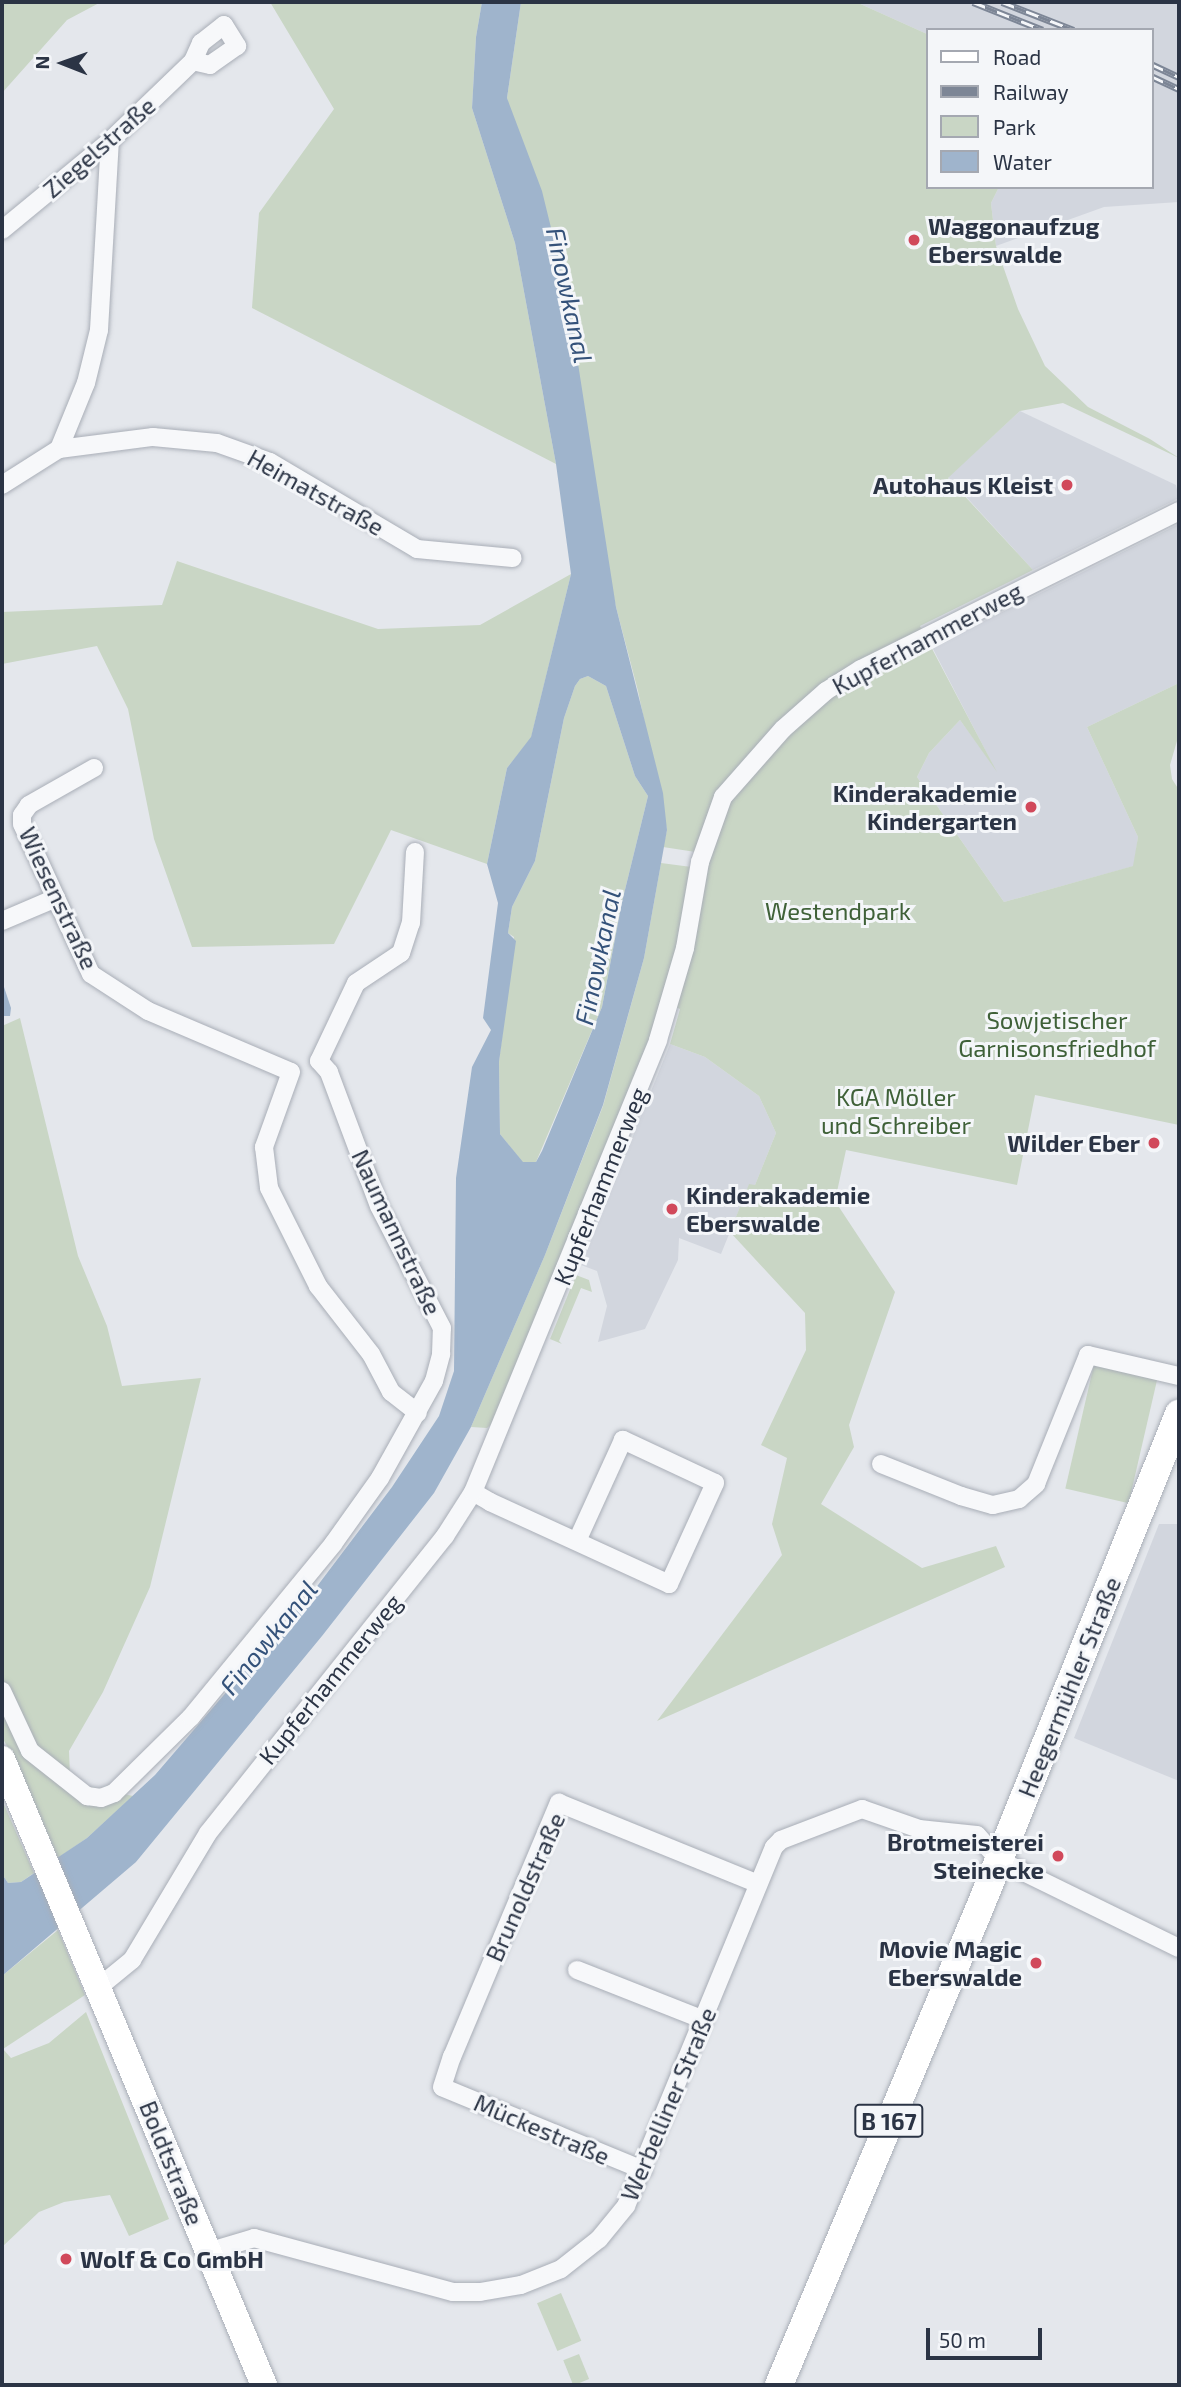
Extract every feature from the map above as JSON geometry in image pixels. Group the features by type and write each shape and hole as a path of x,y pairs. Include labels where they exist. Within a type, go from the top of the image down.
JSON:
{"main road":[{"name":"Heegermühler Straße","path":"779,2385 999,1860 1179,1414"},
{"name":"Boldtstraße","path":"5,1766 264,2385"}],"street":[{"name":"Ziegelstraße","path":"2,230 110,141 193,61"},
{"path":"59,449 86,383 99,330 110,141"},
{"name":"Heimatstraße","path":"2,485 59,449 153,438 217,443 270,462 417,549 513,558"},
{"name":"Kupferhammerweg","path":"99,1987 132,1960 208,1833 438,1545 473,1492 663,1028 685,948 700,862 723,797 783,729 826,691 861,669 1179,511"},
{"name":"Wiesenstraße","path":"94,768 29,806 22,816 22,824 91,974 148,1011 291,1072"},
{"path":"415,852 411,923 401,953 356,983 319,1061 291,1072 264,1147 269,1188 318,1286 371,1353 391,1392 418,1413"},
{"path":"5,920 56,898"},
{"name":"Naumannstraße","path":"2,1691 30,1751 87,1796 101,1798 114,1793 191,1717 333,1544 380,1478 418,1413 434,1381 441,1354 442,1328 379,1206 329,1072 319,1061"},
{"path":"881,1464 961,1496 993,1505 1019,1499 1037,1484 1088,1355 1179,1376"},
{"path":"473,1492 577,1541 669,1584 715,1483 623,1440 577,1541"},
{"name":"Brunoldstraße","path":"442,2087 559,1803 758,1884"},
{"name":"Werbelliner Straße","path":"207,2252 254,2238 433,2289 480,2292 521,2285 561,2269 598,2239 626,2206 758,1884 774,1847 781,1840 862,1809 919,1829 977,1835 999,1860"},
{"path":"999,1860 1179,1948"},
{"path":"577,1970 704,2020"},
{"name":"Mückestraße","path":"442,2087 643,2170"}],"shaded area":[{"path":"856,2 1179,2 1179,202 1104,207 996,246 991,203 998,189 1153,189 1153,28 926,28 926,34"},
{"path":"1020,411 1176,485 1179,498 1033,570 948,477"},
{"path":"1179,524 1179,683 1087,727 1138,837 1134,866 1004,902 917,777 929,753 960,720 993,765 932,647"},
{"name":"Kinderakademie Eberswalde","path":"670,1044 705,1057 759,1096 776,1133 755,1185 749,1185 721,1254 679,1238 678,1260 645,1329 598,1342 607,1306 597,1271 581,1265"},
{"path":"1159,1524 1179,1524 1179,1781 1074,1738"}],"green space":[{"path":"2,2 101,2 67,20 2,93"},
{"path":"270,2 482,2 476,37 472,108 515,243 556,464 252,308 259,213 334,109"},
{"path":"521,2 856,2 926,34 926,189 998,189 991,203 996,246 1018,309 1045,366 1088,407 1150,439 1179,458 1063,403 1020,411 948,478 1033,570 920,626 997,772 960,720 929,753 917,777 1004,902 1133,866 1138,837 1087,727 1179,683 1179,734 1170,765 1172,779 1179,790 1179,1125 1035,1095 1017,1185 846,1150 835,1201 895,1292 849,1425 854,1447 821,1504 922,1568 996,1546 1005,1567 657,1721 782,1555 772,1524 787,1458 761,1445 806,1350 805,1313 730,1232 749,1184 755,1185 776,1133 759,1096 705,1057 670,1044 680,1009 671,1005 508,1410 487,1428 471,1427 545,1255 603,1106 644,958 661,863 699,868 702,853 663,847 667,830 638,691 616,607 507,98"},
{"path":"177,561 378,629 480,625 571,574 531,738 507,768 487,864 391,830 334,944 192,947 154,839 128,709 97,646 2,664 2,612 162,605"},
{"path":"588,676 606,686 635,776 648,796 622,902 602,1007 536,1162 523,1163 500,1134 499,1062 514,937 508,933 512,907 535,861 564,718 575,686 580,679"},
{"path":"20,1018 78,1256 107,1326 122,1386 201,1378 150,1587 103,1692 69,1751 70,1776 87,1786 133,1796 87,1838 58,1858 19,1768 2,1737 2,1026"},
{"path":"576,1275 589,1280 592,1292 581,1288 559,1341 562,1344 550,1339"},
{"path":"1095,1360 1158,1375 1129,1503 1065,1489"},
{"path":"2,1800 34,1873 21,1882 8,1883 2,1874"},
{"path":"58,1930 85,1995 3,2049 11,2058 49,2043 86,2012 169,2219 129,2236 110,2195 64,2202 39,2212 2,2247 2,1976"},
{"path":"561,2293 581,2341 557,2351 537,2303"},
{"path":"579,2354 589,2379 573,2385 563,2360"}],"water":[{"path":"482,2 521,2 507,98 542,191 567,293 616,607 663,793 667,830 644,958 603,1105 545,1255 471,1427 434,1493 322,1636 136,1862 2,1976 2,1874 8,1883 21,1882 87,1838 155,1775 315,1589 392,1487 439,1416 454,1371 456,1178 472,1067 491,1030 483,1018 498,903 487,864 507,768 531,737 571,574 556,464 515,243 472,108 476,37","holes":["588,676 606,686 635,776 648,796 622,902 602,1007 542,1151 536,1162 523,1162 500,1134 499,1062 516,941 508,933 512,907 535,861 564,718 575,686 580,679"]},
{"path":"2,981 11,1008 10,1016 2,1016"}],"railway":[{"path":"973,2 1038,28"},
{"path":"1002,2 1069,28"},
{"path":"1153,65 1179,77"},
{"path":"1153,77 1179,89"}],"place":[{"name":"Waggonaufzug Eberswalde","path":"914,240"},
{"name":"Autohaus Kleist","path":"1067,485"},
{"name":"Kinderakademie Kindergarten","path":"1031,807"},
{"name":"Wilder Eber","path":"1154,1143"},
{"name":"Kinderakademie Eberswalde","path":"672,1209"},
{"name":"Brotmeisterei Steinecke","path":"1058,1856"},
{"name":"Movie Magic Eberswalde","path":"1036,1963"},
{"name":"Wolf & Co GmbH","path":"66,2259"}],"water label":[{"name":"Finowkanal","path":"570,295"},
{"name":"Finowkanal","path":"597,957"},
{"name":"Finowkanal","path":"268,1637"}],"park label":[{"name":"Westendpark","path":"838,911"},
{"name":"Sowjetischer Garnisonsfriedhof","path":"1057,1034"},
{"name":"KGA Möller und Schreiber","path":"896,1111"}]}
